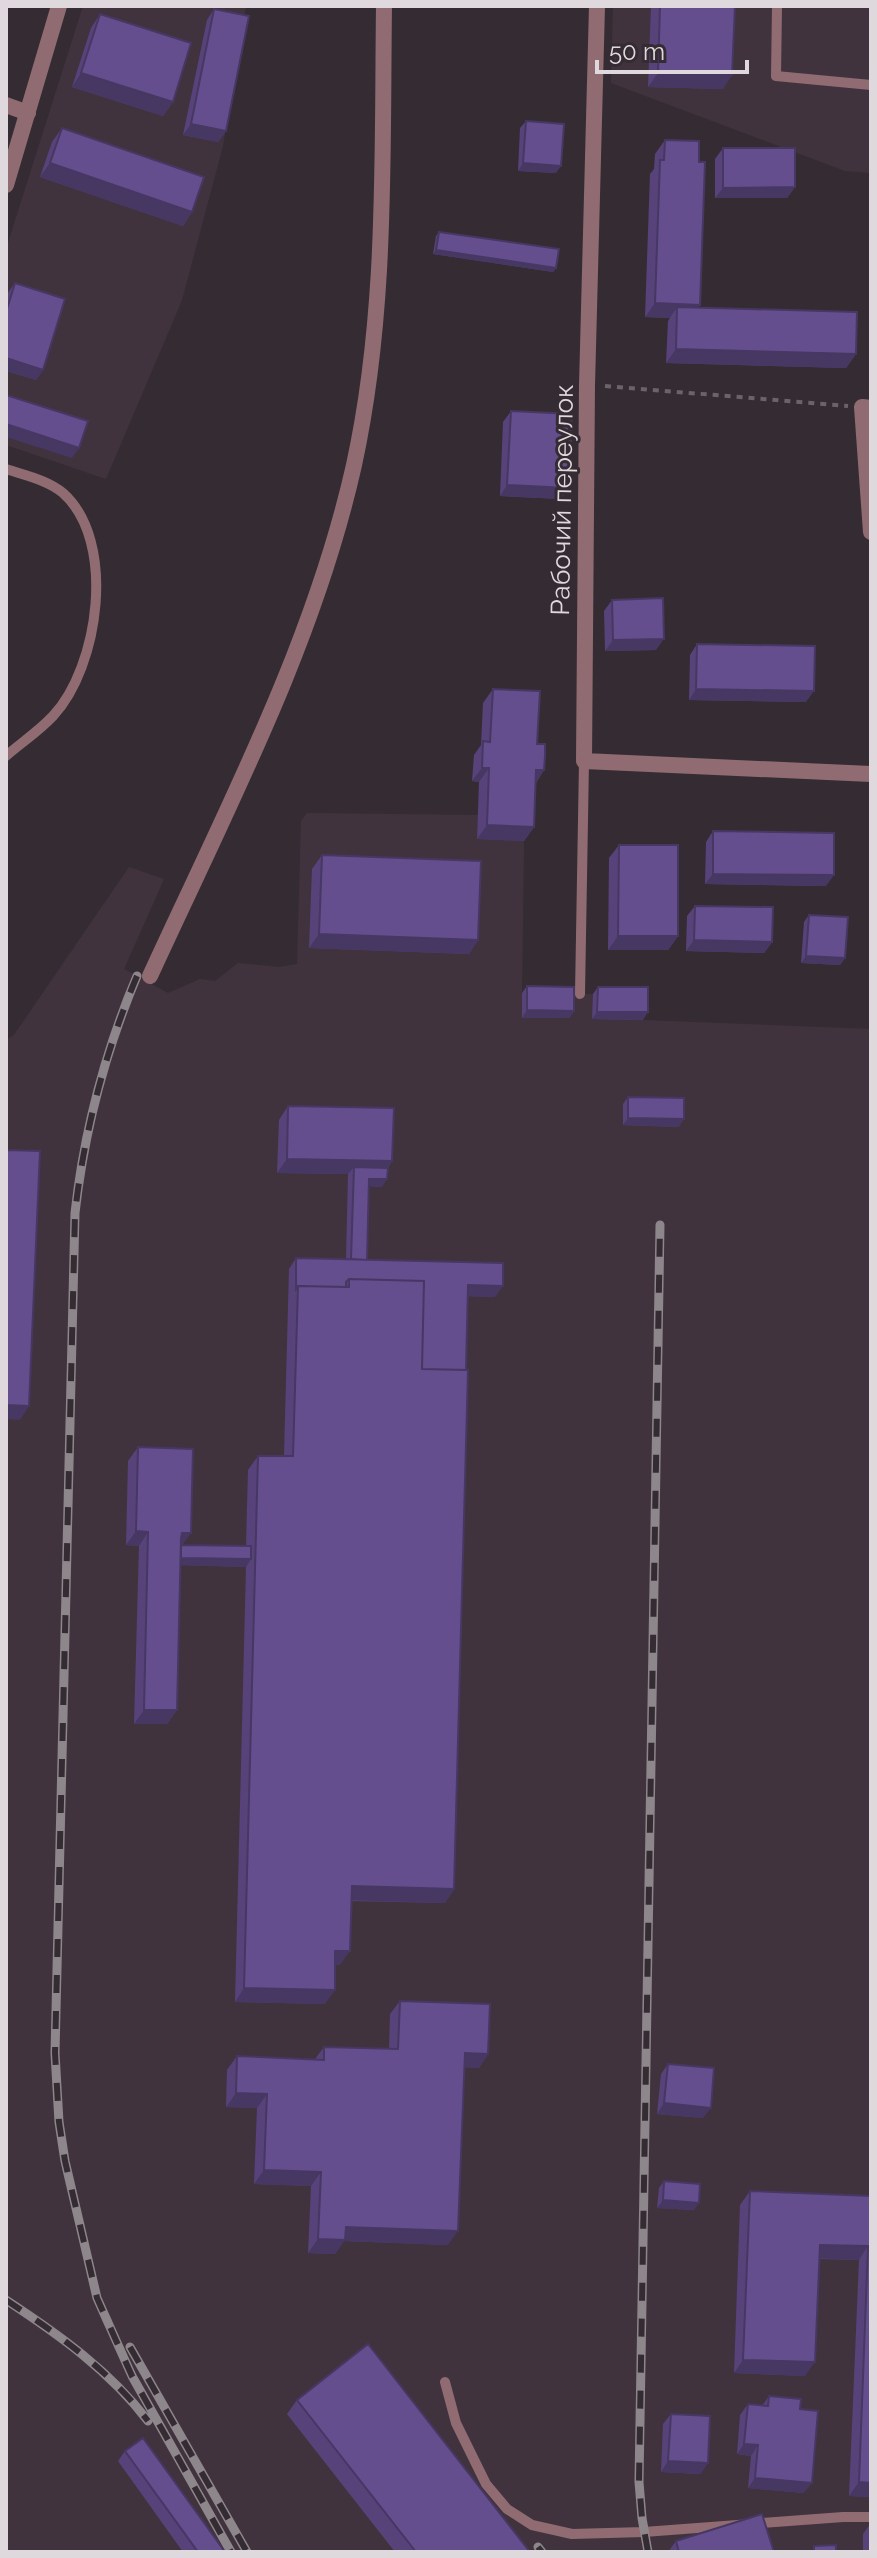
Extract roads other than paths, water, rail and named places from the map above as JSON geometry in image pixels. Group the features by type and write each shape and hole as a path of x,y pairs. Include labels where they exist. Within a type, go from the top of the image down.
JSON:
{"street":[{"path":"6,185 59,6"},
{"path":"150,976 274,704 310,614 354,463 371,368 378,306 384,6"},
{"name":"Рабочий переулок","path":"584,761 587,385 597,6"},
{"path":"6,105 28,113"},
{"path":"866,407 871,532"},
{"path":"584,761 871,774"}],"lane":[{"path":"777,6 776,76 871,85"},
{"path":"6,469 61,491 73,504 89,530 96,573 94,609 78,678 54,715 6,756"},
{"name":"Рабочий переулок","path":"580,994 584,761"},
{"path":"445,2382 456,2423 486,2484 507,2509 532,2525 572,2534 871,2517"}],"railway":[{"path":"137,976 97,1093 75,1213 55,2053 59,2122 97,2298 132,2376 231,2552"},
{"path":"648,2552 639,2482 660,1225"},
{"path":"6,2300 82,2354 117,2386 148,2421"},
{"path":"130,2347 247,2552"},
{"path":"538,2547 542,2552"}]}
